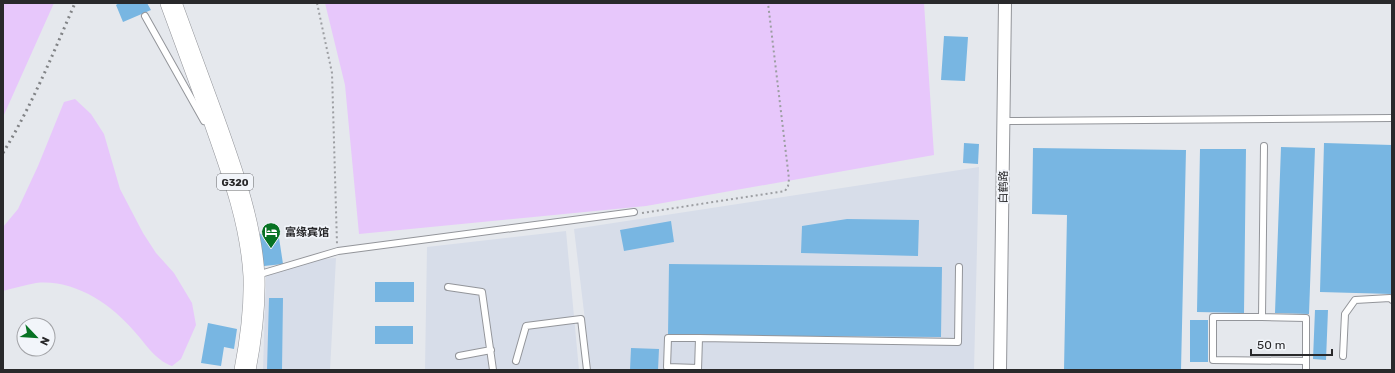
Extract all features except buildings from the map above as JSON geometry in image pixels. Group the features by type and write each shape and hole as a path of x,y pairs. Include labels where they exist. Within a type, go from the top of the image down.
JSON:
{"highway":[{"name":"G320","path":"171,3 232,170 246,220 254,276 254,312 244,370"}],"street":[{"name":"白鹤路","path":"1000,370 1005,3"}],"lane":[{"path":"145,16 232,170"},
{"path":"1004,121 1392,118"},
{"path":"1262,317 1264,146"},
{"path":"254,276 338,251 634,212"},
{"path":"699,338 698,369 667,367 668,338 699,338 958,342 959,267"},
{"path":"448,287 482,292 493,370"},
{"path":"1343,356 1345,314 1354,300 1390,298 1392,300"},
{"path":"1306,361 1213,360 1213,317 1306,318 1306,361 1306,370"},
{"path":"516,361 526,326 581,319 587,370"},
{"path":"459,356 491,350"}],"path":[{"path":"317,3 332,73 338,251"},
{"path":"634,212 642,213 785,191 788,186 789,179 768,3"}],"shaded area":[{"path":"3,3 54,3 3,117"},
{"path":"325,3 924,3 934,155 646,206 359,234 345,85"},
{"path":"75,99 91,114 104,134 120,189 143,233 156,253 174,273 192,303 196,325 181,359 172,366 156,356 125,321 103,303 78,289 50,283 36,283 3,291 3,227 18,209 38,166 64,102"},
{"path":"979,167 974,370 591,370 574,229"},
{"path":"566,231 579,370 425,370 427,247"},
{"path":"336,258 330,370 263,370 266,275 321,259"}],"railway":[{"path":"3,153 33,98 75,3"}],"place":[{"name":"富缘宾馆","path":"271,249"}]}
